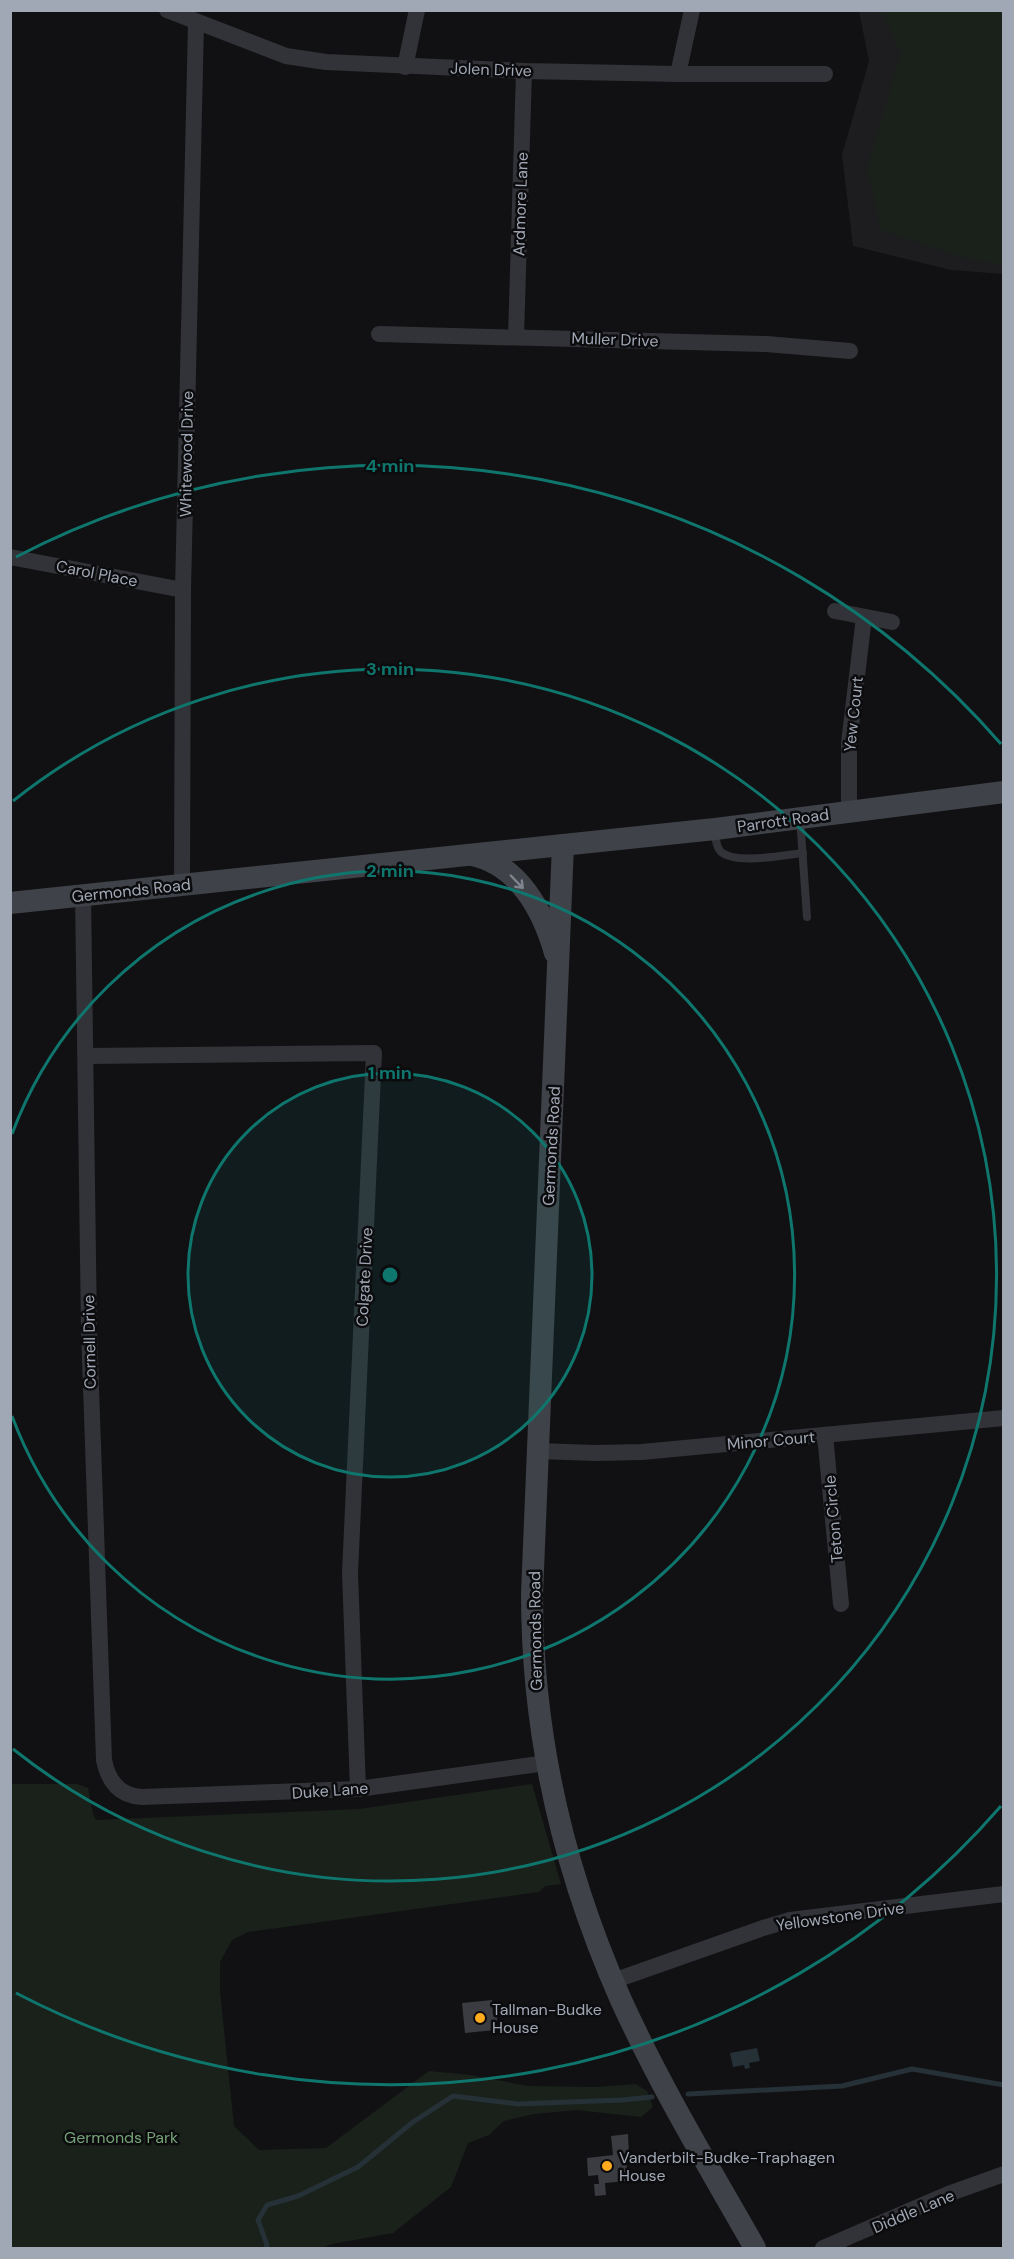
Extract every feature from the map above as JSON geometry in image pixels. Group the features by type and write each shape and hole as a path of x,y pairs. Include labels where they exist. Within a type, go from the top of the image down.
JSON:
{"street":[{"name":"Jolen Drive","path":"167,10 286,56 326,62 405,67 678,74 825,74"},
{"path":"405,67 417,10"},
{"path":"678,74 692,10"},
{"name":"Whitewood Drive","path":"182,885 183,590 196,23"},
{"name":"Ardmore Lane","path":"516,337 524,70"},
{"name":"Muller Drive","path":"380,334 766,344 850,351"},
{"name":"Carol Place","path":"10,557 183,590"},
{"path":"835,611 892,622"},
{"name":"Yew Court","path":"849,811 849,743 864,617"},
{"name":"Parrott Road","path":"563,845 715,829 1004,792"},
{"name":"Germonds Road","path":"10,903 563,845 532,1615 536,1695 546,1762 579,1890 613,1981 652,2064 755,2248"},
{"name":"Germonds Road","path":"467,855 497,865 513,877 528,893 545,923 559,968"},
{"name":"Cornell Drive","path":"83,894 88,1330 104,1760 107,1775 116,1787"},
{"name":"Colgate Drive","path":"86,1056 374,1053 350,1573 358,1789"},
{"name":"Minor Court","path":"538,1451 632,1452 1004,1418"},
{"name":"Teton Circle","path":"825,1435 841,1604"},
{"name":"Duke Lane","path":"116,1787 127,1795 142,1797 358,1789 546,1762"},
{"name":"Yellowstone Drive","path":"613,1981 790,1920 1004,1894"},
{"name":"Diddle Lane","path":"823,2248 948,2194 1004,2174"}],"lane":[{"path":"800,818 807,917"},
{"path":"715,829 720,851 739,859 803,853"}],"shaded area":[{"path":"859,11 1003,11 1003,274 951,270 853,246 842,155 869,61"},
{"path":"757,2048 760,2061 749,2063 750,2068 745,2069 744,2065 733,2067 730,2053"}],"green space":[{"path":"875,11 1003,11 1003,265 962,257 881,230 867,169 901,53 884,17"},
{"name":"Germonds Park","path":"11,1784 77,1784 88,1788 96,1820 359,1809 532,1784 561,1884 545,1886 539,1892 248,1932 232,1940 220,1962 220,1991 234,2126 259,2150 326,2148 429,2071 471,2075 528,2086 595,2087 636,2084 647,2091 653,2107 641,2117 576,2110 534,2114 504,2121 489,2135 468,2143 451,2187 393,2233 332,2244 322,2248 11,2248"}],"building":[{"name":"Tallman-Budke House","path":"492,2000 493,2015 497,2016 497,2021 494,2023 495,2030 465,2033 462,2003"},
{"name":"Vanderbilt-Budke-Traphagen House","path":"628,2134 629,2155 626,2155 628,2181 605,2183 606,2195 595,2196 594,2184 599,2184 598,2175 588,2176 587,2158 613,2155 611,2136"}],"waterway":[{"path":"688,2094 842,2086 912,2069 1004,2085"},
{"path":"266,2248 258,2220 267,2205 298,2196 358,2167 413,2122 453,2096 518,2104 652,2097"}],"place":[{"name":"Tallman-Budke House","path":"480,2018"},
{"name":"Vanderbilt-Budke-Traphagen House","path":"607,2166"}]}
